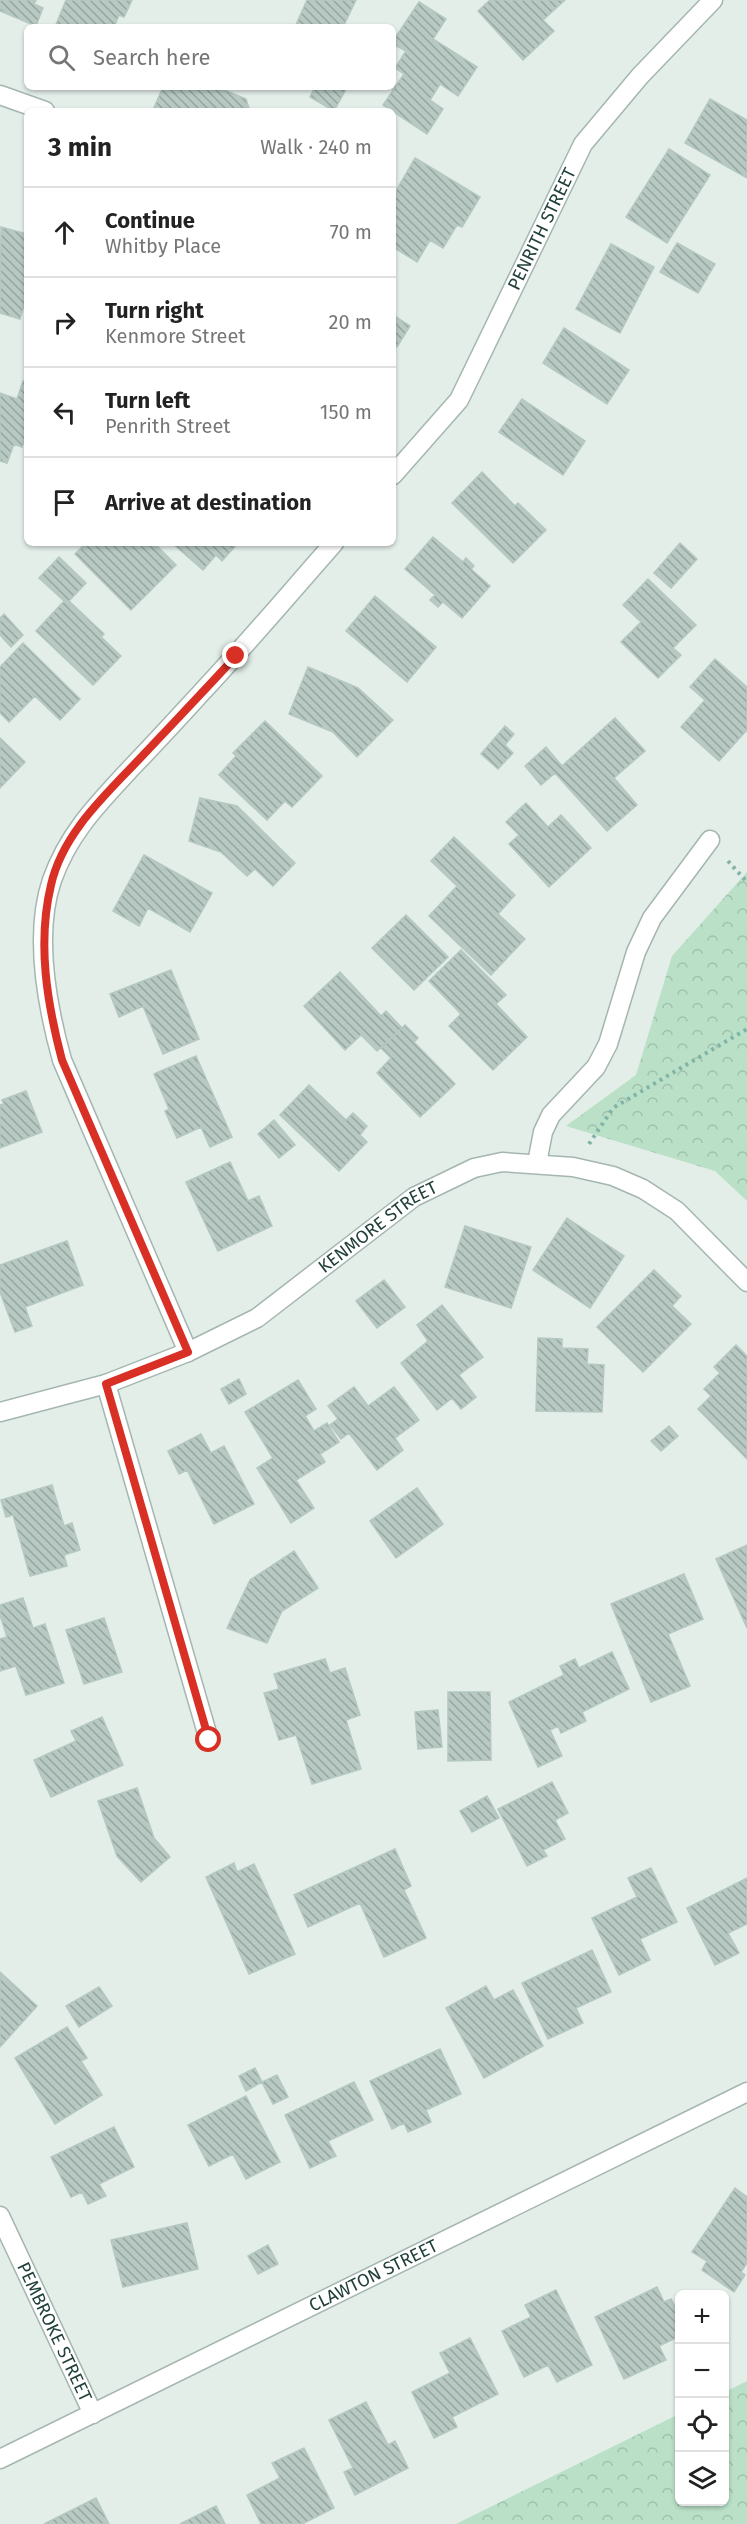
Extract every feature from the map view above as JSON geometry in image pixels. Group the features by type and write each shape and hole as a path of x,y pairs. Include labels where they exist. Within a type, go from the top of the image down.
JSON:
{"street":[{"name":"PENRITH STREET","path":"396,472 459,400 583,144 640,76 713,0"},
{"path":"0,95 37,108"},
{"path":"188,1352 62,1060 53,1026 45,978 44,926 51,883 65,849 85,817 236,656 331,546"},
{"path":"537,1163 543,1132 552,1115 596,1067 608,1044 636,952 652,918 710,840"},
{"name":"KENMORE STREET","path":"0,1412 106,1384 188,1352 257,1318 424,1191 474,1168 502,1162 573,1167 613,1176 643,1190 677,1210 747,1282"},
{"path":"106,1384 209,1740"},
{"name":"CLAWTON STREET","path":"0,2459 747,2092"},
{"name":"PEMBROKE STREET","path":"0,2216 93,2414"}],"path":[{"path":"573,1167 614,1108 747,1029"}],"green space":[{"path":"747,872 747,1201 715,1171 566,1126 636,1075 672,956"},
{"path":"747,2381 747,2524 456,2524 675,2416 675,2506 729,2506 729,2390"}],"building":[{"path":"0,0 36,0 34,4 43,8 37,24 31,24 0,11"},
{"path":"66,0 132,0 124,17 119,15 115,24 56,24"},
{"path":"307,0 356,0 344,24 296,24"},
{"path":"490,0 565,0 543,20 554,31 523,60 478,11"},
{"path":"419,2 446,19 433,39 477,67 458,96 440,84 430,100 443,109 427,134 396,114 396,108 388,108 383,105 393,90 396,90 396,86 404,74 396,66 406,51 396,46 396,36"},
{"path":"162,90 224,90 246,99 249,108 154,108"},
{"path":"314,90 345,90 336,108 329,108 310,97"},
{"path":"710,99 747,120 747,178 685,143"},
{"path":"669,149 710,175 667,243 626,217"},
{"path":"415,158 480,197 462,227 457,225 443,248 430,240 417,262 396,249 396,191"},
{"path":"1,227 24,233 24,305 20,319 0,313"},
{"path":"677,243 715,264 698,293 660,272"},
{"path":"611,244 654,267 620,333 576,309"},
{"path":"396,317 410,326 396,346"},
{"path":"564,328 629,370 607,404 543,363"},
{"path":"23,381 24,441 22,447 14,444 7,463 0,461 0,393 17,399"},
{"path":"522,399 585,441 563,475 499,432"},
{"path":"482,472 515,506 518,503 546,530 513,563 452,503"},
{"path":"433,537 463,562 466,558 474,566 471,569 490,586 462,618 443,602 438,607 430,600 435,595 405,569"},
{"path":"680,543 697,559 671,588 654,573"},
{"path":"83,546 157,546 176,565 131,610 75,554"},
{"path":"175,546 235,546 222,561 216,555 203,570"},
{"path":"59,557 86,583 69,601 104,634 101,637 121,656 93,685 36,631 64,601 39,578"},
{"path":"648,579 696,625 673,648 681,655 658,678 621,642 641,622 623,605"},
{"path":"375,596 436,647 407,682 346,631"},
{"path":"4,614 23,635 11,647 0,635 0,618"},
{"path":"23,643 80,699 60,720 35,696 9,722 0,713 0,667"},
{"path":"715,659 747,687 747,730 719,761 681,727 705,700 690,687"},
{"path":"308,667 358,688 393,720 357,757 333,732 289,714"},
{"path":"615,718 645,751 614,778 637,805 607,831 555,773 541,785 525,766 546,747 562,766"},
{"path":"265,721 322,776 292,807 285,801 267,820 219,775 236,756 233,753"},
{"path":"505,726 514,734 505,745 513,753 498,769 481,754"},
{"path":"0,738 25,762 0,788"},
{"path":"200,798 237,806 295,863 273,886 255,869 247,876 221,852 189,841"},
{"path":"526,803 548,827 561,815 591,848 549,887 509,844 519,835 506,822"},
{"path":"454,837 515,895 498,914 525,939 491,975 429,916 457,886 431,861"},
{"path":"144,855 212,893 190,932 148,908 139,926 113,911"},
{"path":"406,915 448,957 414,990 372,948"},
{"path":"461,950 506,995 496,1004 527,1037 493,1070 449,1026 461,1014 429,981"},
{"path":"171,970 199,1039 163,1054 143,1006 119,1017 110,994"},
{"path":"340,972 381,1016 386,1011 402,1028 377,1051 361,1035 345,1050 304,1006"},
{"path":"405,1025 418,1038 414,1042 455,1084 420,1117 377,1073 391,1058 381,1048"},
{"path":"196,1056 232,1137 210,1147 201,1127 177,1138 165,1111 169,1109 154,1074"},
{"path":"309,1085 346,1120 353,1113 367,1126 360,1135 367,1142 339,1171 280,1115"},
{"path":"26,1091 42,1132 0,1148 0,1105 4,1104 2,1100"},
{"path":"274,1120 295,1145 279,1158 258,1134"},
{"path":"230,1162 248,1201 259,1196 272,1226 218,1251 186,1182"},
{"path":"567,1218 624,1256 590,1308 533,1270"},
{"path":"465,1226 531,1247 511,1308 445,1287"},
{"path":"67,1241 83,1285 25,1307 32,1326 15,1332 0,1292 0,1265"},
{"path":"654,1270 681,1296 672,1306 691,1324 643,1372 597,1327"},
{"path":"384,1280 405,1307 377,1328 356,1301"},
{"path":"442,1305 483,1357 459,1375 476,1397 461,1409 452,1398 437,1410 401,1363 428,1341 417,1325"},
{"path":"538,1338 562,1339 562,1348 588,1349 587,1364 604,1365 602,1412 536,1411"},
{"path":"736,1345 747,1356 747,1459 698,1409 711,1396 704,1389 720,1373 714,1367"},
{"path":"239,1379 246,1394 229,1404 221,1389"},
{"path":"298,1380 316,1409 305,1416 314,1431 327,1423 339,1442 320,1454 325,1462 296,1480 314,1508 291,1523 257,1468 273,1458 245,1412"},
{"path":"354,1387 368,1406 394,1387 419,1420 395,1438 403,1450 377,1470 349,1433 341,1439 330,1425 338,1419 328,1406"},
{"path":"669,1426 678,1436 661,1451 651,1441"},
{"path":"201,1434 211,1453 224,1446 254,1504 214,1524 187,1470 179,1474 168,1451"},
{"path":"52,1485 64,1526 72,1523 80,1550 64,1555 67,1566 30,1576 13,1515 6,1517 1,1500"},
{"path":"417,1488 443,1524 396,1558 370,1521"},
{"path":"747,1545 747,1628 716,1559"},
{"path":"294,1551 318,1588 282,1611 267,1643 227,1628 250,1580"},
{"path":"684,1574 703,1619 668,1634 690,1686 651,1702 611,1604"},
{"path":"23,1598 33,1628 45,1624 64,1683 26,1695 16,1666 0,1671 0,1639 7,1637 0,1615 0,1605"},
{"path":"104,1618 122,1672 84,1684 66,1630"},
{"path":"612,1652 629,1689 582,1712 586,1721 561,1733 558,1726 550,1730 562,1756 538,1767 509,1702 564,1675 560,1666 575,1659 579,1668"},
{"path":"325,1659 330,1673 345,1668 360,1715 346,1720 361,1769 312,1784 296,1735 279,1740 264,1693 279,1689 274,1674"},
{"path":"448,1692 490,1692 491,1760 448,1761"},
{"path":"438,1710 442,1747 418,1749 415,1712"},
{"path":"102,1717 123,1765 51,1797 34,1760 76,1741 71,1731"},
{"path":"552,1782 568,1813 555,1820 565,1839 543,1850 547,1856 527,1866 498,1809"},
{"path":"137,1788 154,1838 170,1857 141,1882 117,1856 98,1801"},
{"path":"487,1796 499,1818 472,1832 460,1811"},
{"path":"395,1849 411,1886 404,1890 426,1938 384,1957 360,1903 308,1927 294,1895"},
{"path":"234,1863 237,1872 254,1864 295,1954 249,1974 206,1877"},
{"path":"651,1868 677,1922 640,1939 650,1960 619,1975 592,1918 637,1897 628,1878"},
{"path":"747,1878 747,1924 728,1933 739,1953 715,1965 687,1908"},
{"path":"592,1950 611,1992 576,2008 583,2023 548,2039 522,1983"},
{"path":"0,1972 37,2006 0,2047"},
{"path":"486,1986 494,2000 513,1990 543,2046 484,2078 446,2008"},
{"path":"99,1987 112,2006 79,2027 66,2006"},
{"path":"67,2027 87,2058 81,2061 102,2095 55,2124 15,2058"},
{"path":"440,2049 461,2094 426,2110 431,2122 408,2132 404,2123 392,2129 370,2081"},
{"path":"255,2068 262,2082 246,2091 239,2076"},
{"path":"277,2075 288,2097 273,2104 262,2082"},
{"path":"354,2082 373,2120 328,2141 336,2156 310,2168 285,2115"},
{"path":"246,2096 280,2162 246,2179 233,2154 209,2166 188,2125"},
{"path":"114,2127 134,2167 99,2184 106,2196 88,2204 82,2192 71,2197 51,2157"},
{"path":"735,2188 747,2197 747,2263 741,2272 745,2275 734,2292 702,2270 707,2261 692,2252"},
{"path":"187,2223 198,2269 123,2287 111,2240"},
{"path":"268,2245 278,2264 258,2274 248,2256"},
{"path":"657,2287 664,2302 671,2299 675,2307 675,2338 659,2346 666,2360 624,2379 595,2317"},
{"path":"556,2290 592,2365 557,2382 548,2365 524,2377 502,2331 531,2317 525,2305"},
{"path":"470,2338 498,2394 452,2417 457,2427 434,2438 412,2392 450,2373 440,2353"},
{"path":"366,2402 388,2445 395,2441 408,2468 355,2495 344,2472 353,2468 329,2420"},
{"path":"304,2448 334,2508 302,2524 261,2524 247,2495 280,2478 272,2463"},
{"path":"96,2498 109,2524 44,2524"},
{"path":"216,2506 225,2524 180,2524"}],"route":[{"path":"209,1740 106,1384 188,1352 62,1060 53,1026 45,978 44,926 51,883 65,849 85,817 236,656"}]}
